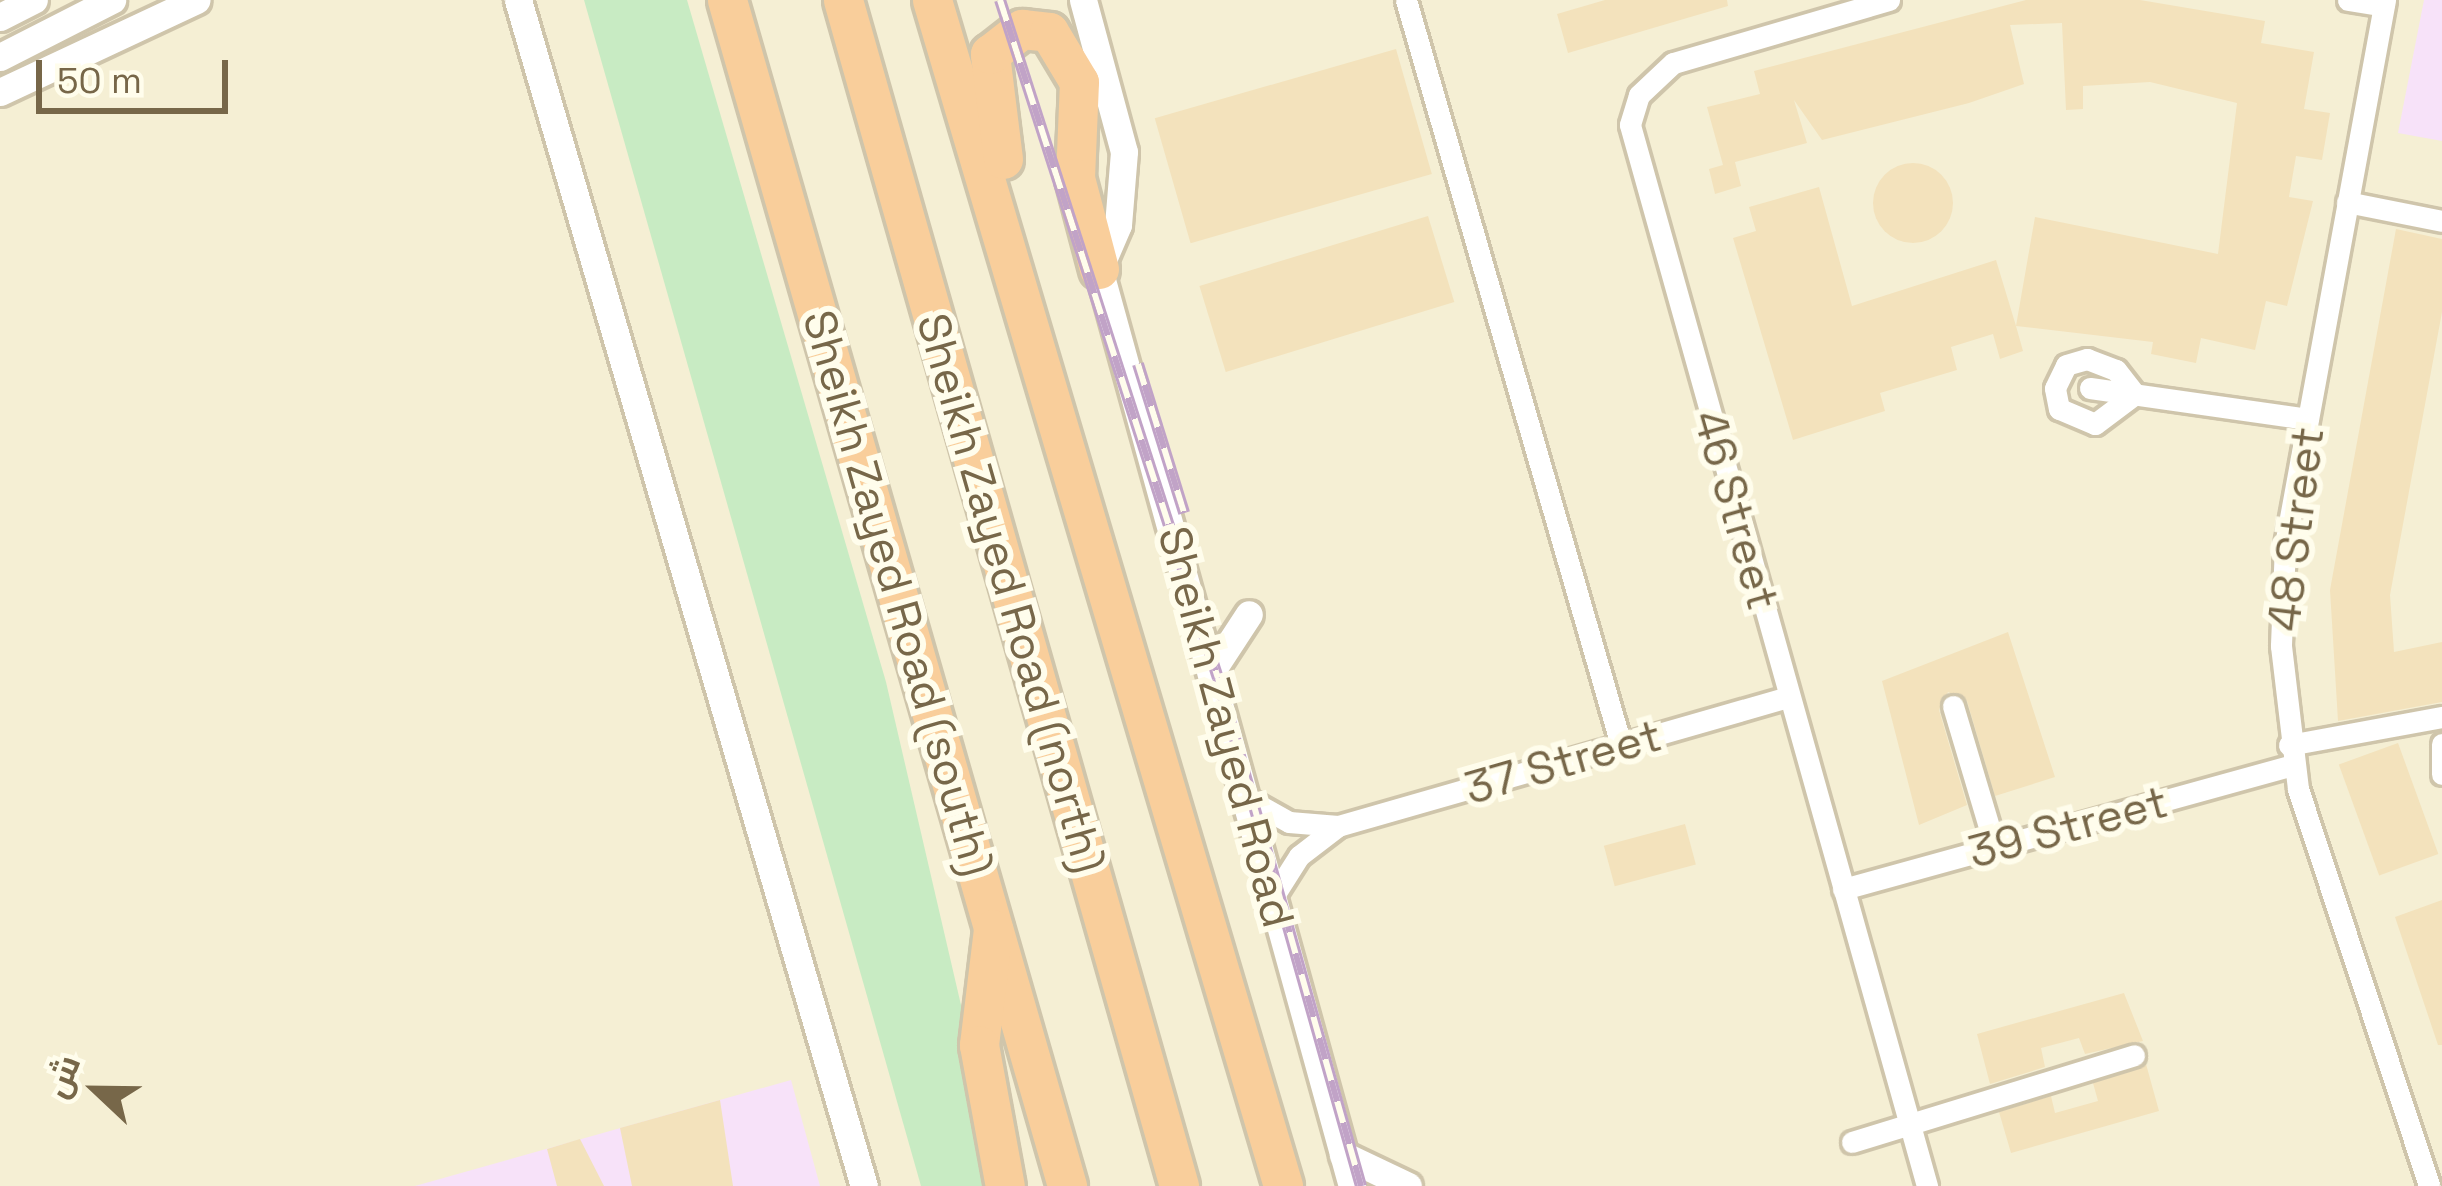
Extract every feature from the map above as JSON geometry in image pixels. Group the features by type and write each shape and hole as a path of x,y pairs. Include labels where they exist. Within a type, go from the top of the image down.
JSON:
{"highway":[{"name":"Sheikh Zayed Road (south)","path":"727,0 1067,1186"},
{"name":"Sheikh Zayed Road (north)","path":"844,0 1180,1186"},
{"path":"932,0 1064,433 1282,1186"},
{"path":"1064,433 985,80 998,42 1022,29 1060,40 1075,62 1075,178 1099,268"},
{"path":"994,924 980,1045 1005,1186"}],"street":[{"path":"0,17 34,0"},
{"path":"0,57 112,0"},
{"path":"0,92 196,0"},
{"path":"518,0 554,106 864,1186"},
{"path":"533,0 554,106"},
{"path":"1083,0 1124,152 1124,201 1099,268"},
{"path":"1406,0 1621,746"},
{"name":"46 Street","path":"1888,0 1673,63 1648,82 1630,125 1927,1186"},
{"path":"2348,0 2384,3"},
{"name":"48 Street","path":"2384,3 2282,579 2291,755 2431,1158 2429,1186"},
{"path":"2347,202 2442,221"},
{"name":"Sheikh Zayed Road","path":"1099,268 1352,1186"},
{"path":"2090,388 2308,419"},
{"path":"1211,672 1249,614"},
{"name":"37 Street","path":"1246,798 1289,822 1338,826 1788,697"},
{"path":"1953,706 1995,847"},
{"name":"39 Street","path":"1844,889 2291,755 2442,717"},
{"path":"2442,745 2442,774"},
{"name":"37 Street","path":"1273,897 1299,856 1338,826"},
{"path":"1852,1142 2134,1055"},
{"path":"1343,1155 1408,1186"}],"shaded area":[{"path":"0,0 2442,0 2442,1186 0,1186"},
{"path":"2424,0 2442,0 2442,141 2398,133"},
{"path":"791,1080 820,1186 415,1186"}],"green space":[{"path":"584,0 687,0 886,682 1003,1186 921,1186"}],"building":[{"path":"1605,0 1727,0 1728,6 1568,53 1557,14"},
{"path":"2026,0 2140,0 2265,21 2261,43 2314,52 2304,109 2330,113 2322,160 2296,156 2289,197 2313,201 2287,306 2266,301 2255,350 2201,338 2196,363 2151,354 2153,342 2016,326 2035,217 2218,254 2237,103 2150,82 2083,86 2083,109 2066,110 2062,23 2010,25 2024,84 1969,103 1822,140 1794,100 1807,143 1735,162 1741,186 1715,194 1709,169 1723,165 1707,107 1760,94 1754,71"},
{"path":"1396,49 1432,174 1191,243 1155,118"},
{"path":"1913,163 1941,175 1953,203 1941,231 1913,243 1885,231 1873,203 1885,175"},
{"path":"1819,187 1852,306 1996,260 2023,351 2000,359 1993,334 1951,347 1957,370 1880,393 1885,411 1793,440 1733,238 1756,231 1749,207"},
{"path":"1428,216 1454,302 1226,372 1199,286"},
{"path":"2396,229 2442,239 2442,312 2390,595 2394,652 2442,642 2442,702 2338,721 2330,590"},
{"path":"2008,632 2055,777 1995,796 1967,701 1948,692 1939,710 1967,805 1919,825 1882,681"},
{"path":"2398,743 2438,854 2379,875 2339,765"},
{"path":"1685,824 1696,865 1615,886 1604,846"},
{"path":"2442,900 2442,1045 2438,1045 2395,917"},
{"path":"2124,993 2143,1041 2085,1054 2079,1038 2041,1048 2045,1067 1990,1084 1977,1034"},
{"path":"2146,1064 2159,1111 2011,1153 1999,1112 2051,1096 2055,1113 2098,1101 2093,1083"},
{"path":"720,1100 733,1186 632,1186 620,1128"},
{"path":"580,1139 604,1186 557,1186 547,1149"}],"railway":[{"path":"1000,0 1218,678 1361,1186"},
{"path":"1138,364 1184,513"}]}
